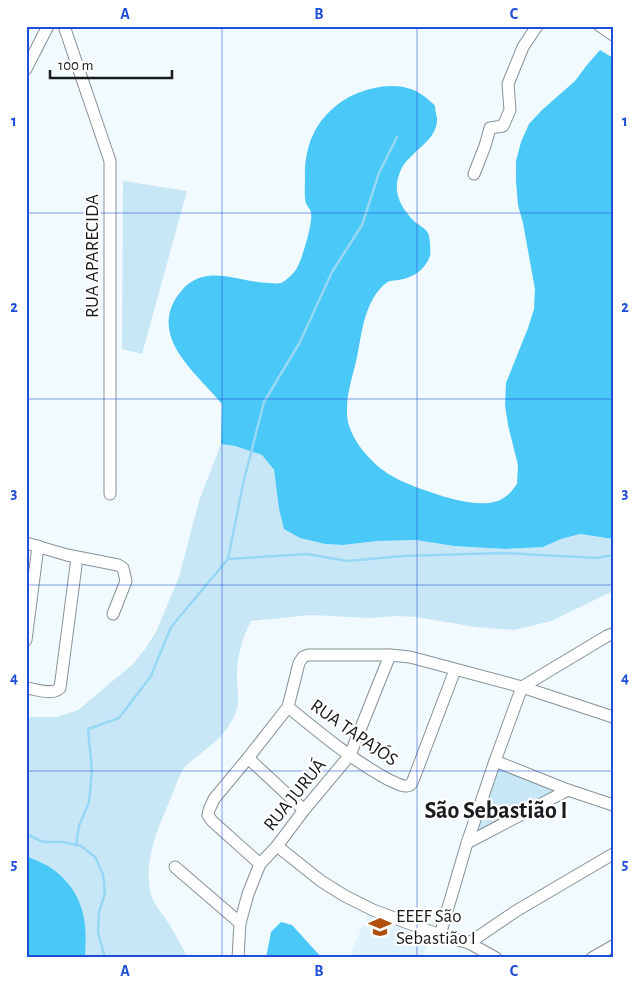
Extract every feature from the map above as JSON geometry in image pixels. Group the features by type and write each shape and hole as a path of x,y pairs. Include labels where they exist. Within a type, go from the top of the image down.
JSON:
{"street":[{"path":"26,69 48,26"},
{"name":"RUA APARECIDA","path":"64,26 110,161 110,494"},
{"path":"474,174 490,128 503,126 510,110 508,84 523,47 537,26"},
{"path":"600,26 613,35"},
{"path":"26,543 77,558 118,565 123,568 126,580 113,614"},
{"path":"26,640 38,546"},
{"path":"26,688 52,692 60,688 77,558"},
{"path":"440,934 467,843 522,687 613,634"},
{"path":"260,864 212,821 208,815 209,810 214,799 288,707 302,657 308,655 390,655 410,657 522,687 613,717"},
{"name":"RUA JURUÁ","path":"238,958 240,923 248,894 260,864 277,846 350,755 390,655"},
{"name":"RUA TAPAJÓS","path":"288,707 374,772 402,786 408,786 411,785 414,778 455,670"},
{"path":"551,670 547,681 549,690 558,699"},
{"path":"248,758 304,810"},
{"path":"495,761 568,790 613,805"},
{"path":"467,843 568,790"},
{"path":"277,846 321,881 345,896 373,910 470,943 496,958"},
{"path":"470,943 516,911 613,854"},
{"path":"175,867 240,923"},
{"path":"592,958 613,946"}],"shaded area":[{"path":"600,50 613,58 613,539 580,534 561,539 543,547 505,549 454,546 416,540 377,541 343,545 325,544 300,538 284,529 279,509 274,470 262,455 235,446 221,444 222,404 190,369 173,342 169,328 170,313 176,298 187,285 207,276 227,276 276,283 281,283 287,279 296,270 309,232 311,212 305,197 306,158 312,138 322,120 343,101 369,89 396,86 417,92 434,104 437,117 436,126 428,140 404,165 398,179 397,193 405,211 428,233 430,256 424,267 415,274 405,279 390,281 385,284 370,304 363,326 349,392 347,406 348,422 356,441 369,458 384,471 403,482 455,500 473,503 499,501 510,493 517,484 518,465 505,405 506,383 534,309 535,289 518,205 516,161 521,142 529,124 575,81"},
{"path":"123,181 187,191 142,354 122,349"},
{"path":"221,444 235,446 262,455 274,471 279,509 284,529 300,538 325,544 343,545 377,541 416,540 454,546 505,549 543,547 561,539 580,534 613,539 613,591 551,621 514,630 476,627 416,617 397,616 370,618 310,615 251,621 239,654 237,669 238,702 234,717 217,740 182,771 158,830 151,856 149,882 151,895 188,958 85,958 86,941 53,869 26,856 26,717 57,717 78,710 133,664 145,649 156,632 179,577 199,501"},
{"path":"498,768 554,788 554,792 475,836"},
{"path":"26,856 54,870 64,879 78,899 82,909 86,933 85,958 26,958"},
{"name":"EEEF São Sebastião I","path":"368,913 430,941 422,958 349,958"},
{"path":"281,922 292,925 322,958 266,958 271,932"}],"waterway":[{"path":"76,845 79,826 89,802 92,771 88,729 119,718 151,676 171,627 228,559 243,484 264,402 300,342 332,272 362,225 379,173 397,137"},
{"path":"228,559 307,554 347,561 404,556 502,553 597,558 613,555"},
{"path":"26,834 43,842 62,842 81,846 95,857 103,874 105,893 99,912 98,932 105,958"}],"place":[{"name":"EEEF São Sebastião I","path":"380,927"}],"district":[{"name":"São Sebastião I","path":"496,811"}]}
